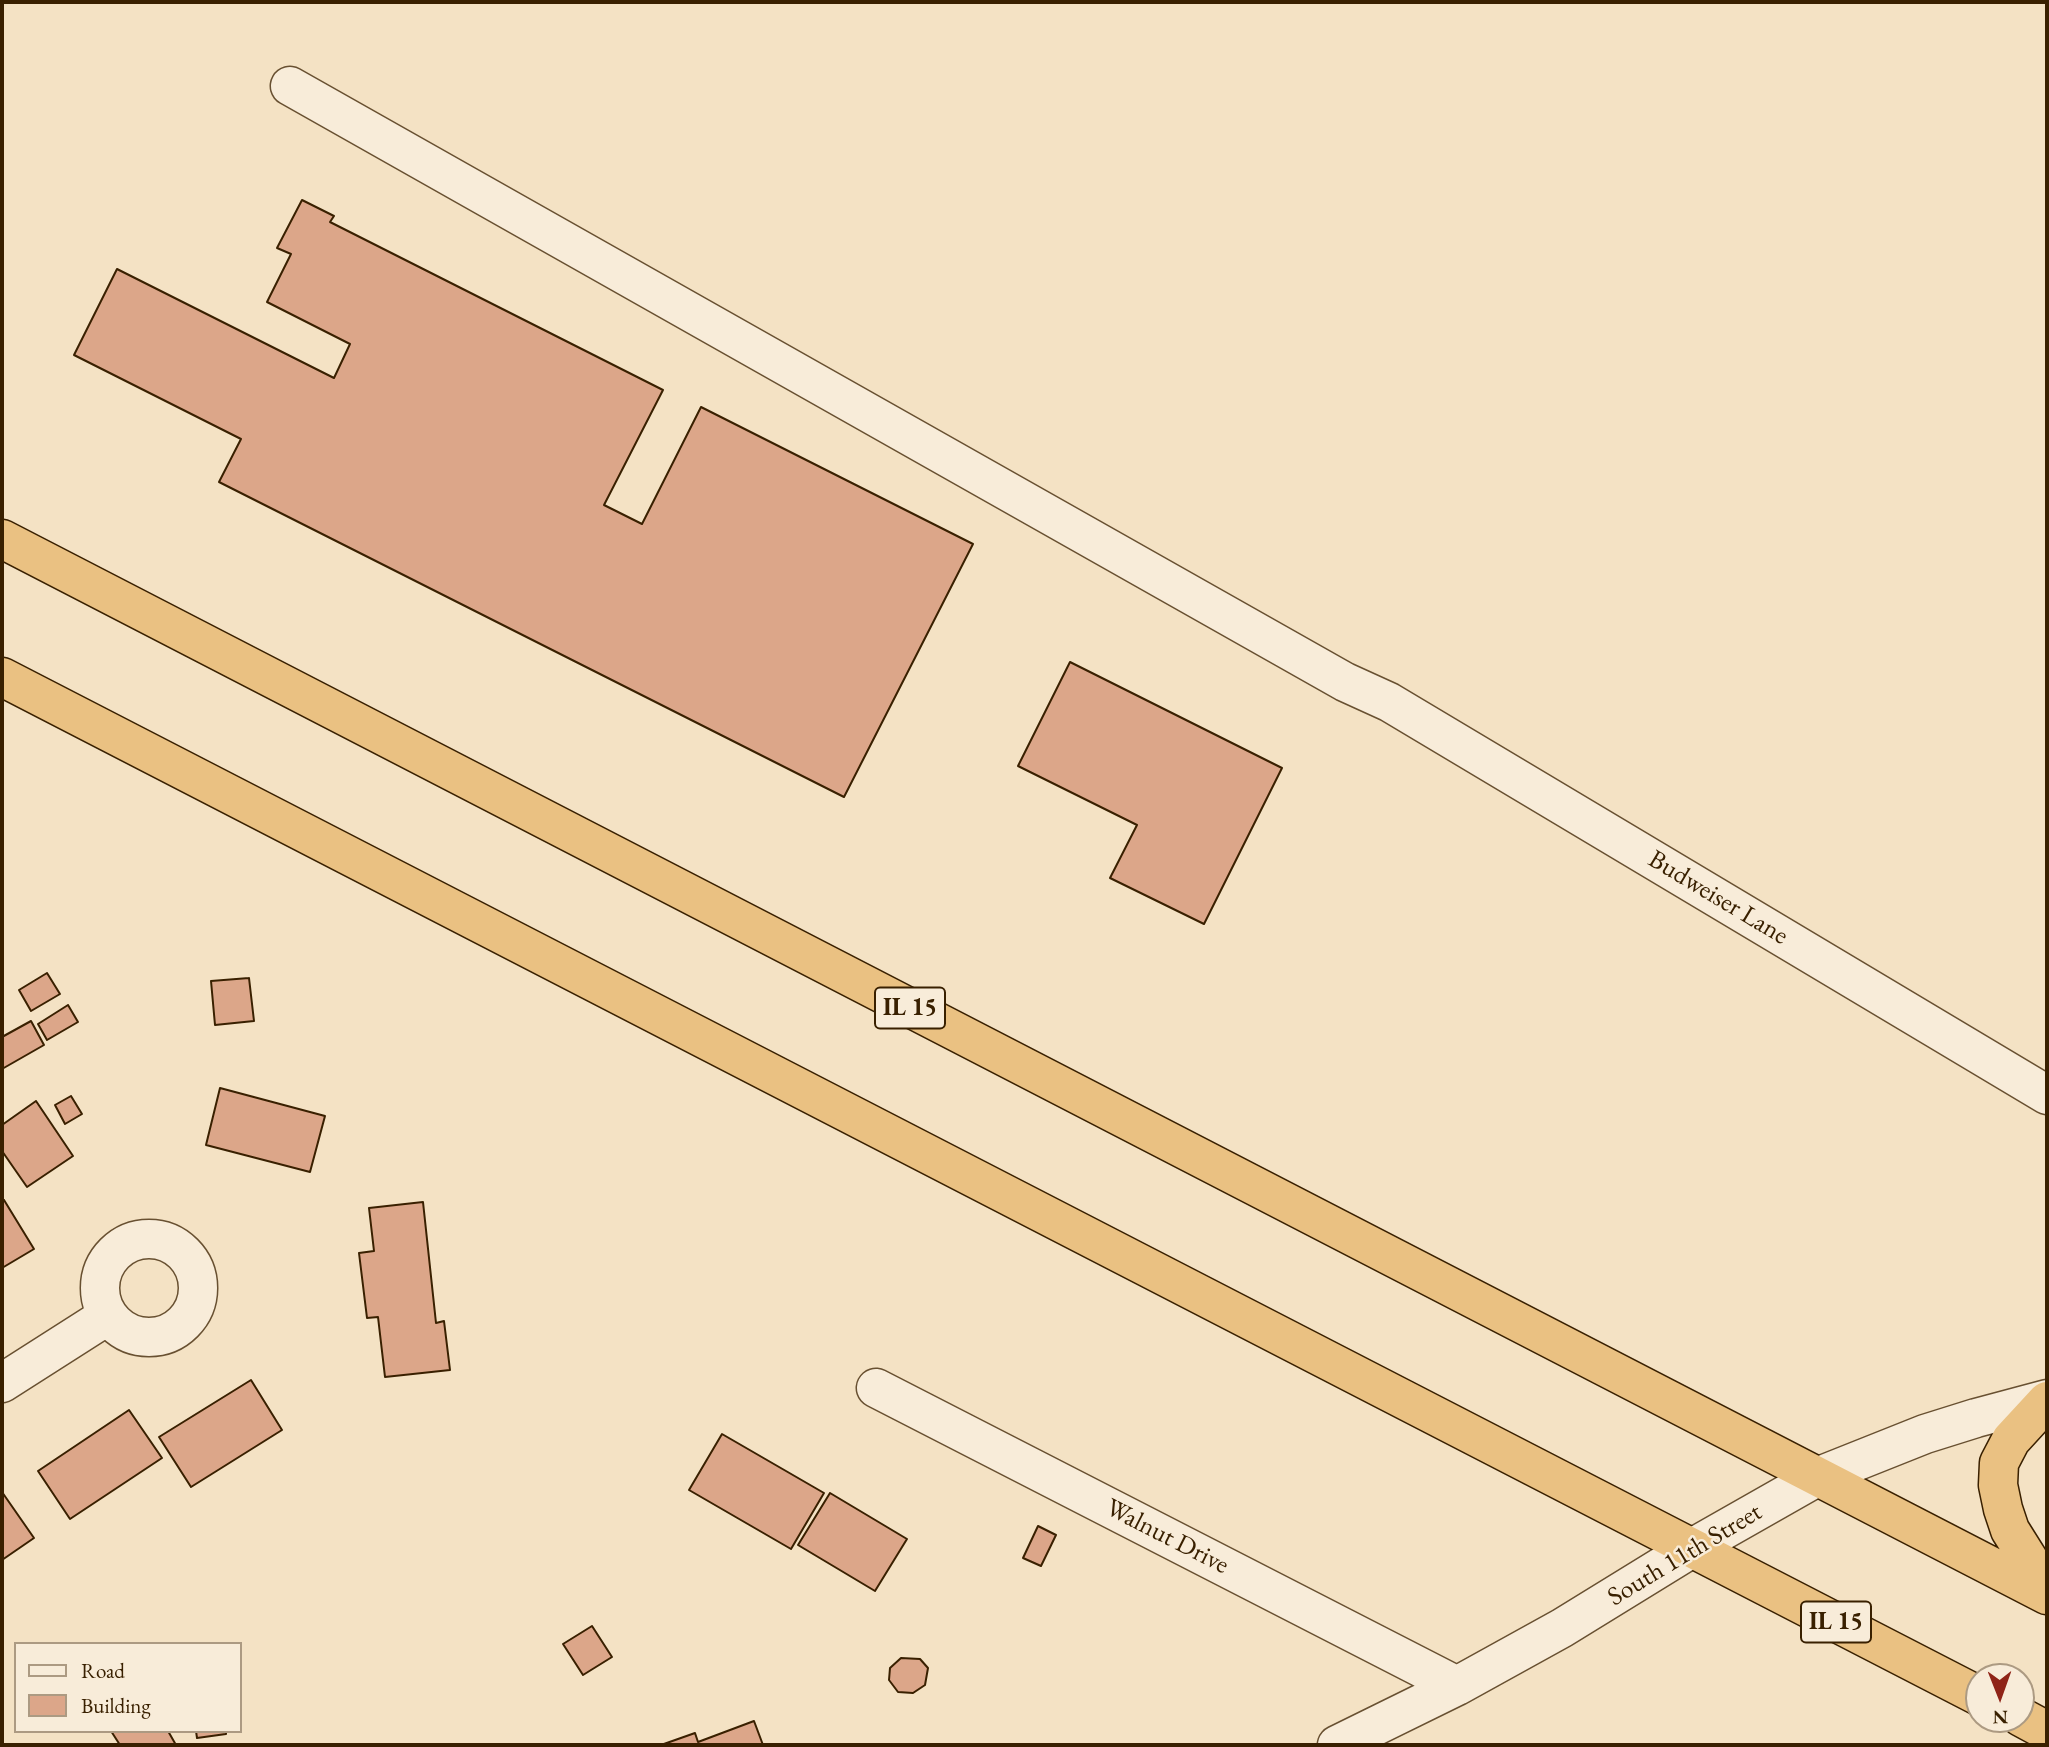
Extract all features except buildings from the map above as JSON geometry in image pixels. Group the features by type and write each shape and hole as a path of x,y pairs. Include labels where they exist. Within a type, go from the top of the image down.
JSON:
{"highway":[{"name":"IL 15","path":"2,539 2047,1595"},
{"name":"IL 15","path":"2,677 1965,1689"},
{"path":"2047,1400 2011,1440 1999,1463 1998,1485 2010,1530 2047,1589"}],"street":[{"name":"Budweiser Lane","path":"290,86 1332,675 1389,702 2047,1095"},
{"path":"2,1383 107,1316"},
{"name":"Walnut Drive","path":"876,1388 1457,1686"},
{"name":"South 11th Street","path":"1337,1745 1457,1686 1562,1628 1692,1548 1817,1477 1925,1434 2047,1400"}]}
